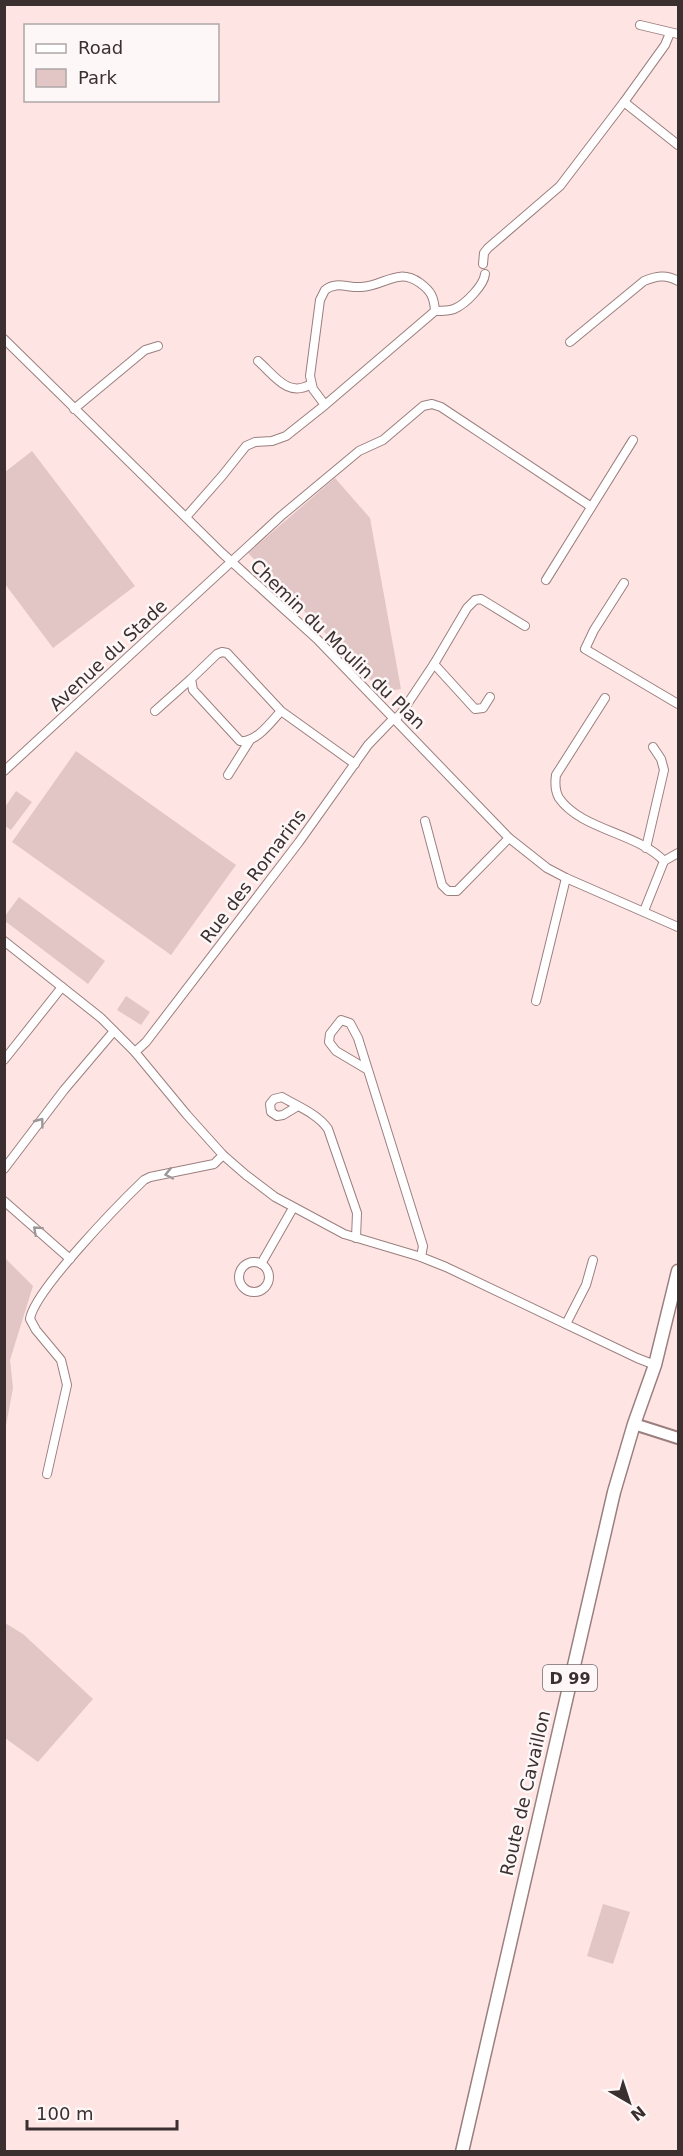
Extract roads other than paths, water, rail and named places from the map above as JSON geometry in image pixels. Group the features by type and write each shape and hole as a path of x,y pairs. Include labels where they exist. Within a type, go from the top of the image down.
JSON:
{"main road":[{"name":"Route de Cavaillon","path":"462,2151 614,1492 634,1424 656,1365 678,1271"}],"street":[{"path":"483,264 483,253 560,186 674,34 640,25"},
{"path":"624,102 678,145"},
{"path":"186,518 246,446 286,436 435,311 453,310 460,305 478,289 485,274"},
{"path":"570,342 644,281 655,276 667,276 678,281"},
{"path":"325,405 316,394 310,376 320,300 325,290 338,285 360,287 397,277 410,277 432,293 435,311"},
{"name":"Chemin du Moulin du Plan","path":"4,339 186,518 317,639 509,837 547,868 678,927"},
{"path":"74,409 139,354 158,346"},
{"path":"258,361 288,388 297,390 311,384"},
{"name":"Avenue du Stade","path":"4,771 281,516 359,451 383,440 423,406 432,404 441,406 590,506"},
{"path":"546,580 633,440"},
{"path":"624,583 594,630 585,649 678,705"},
{"name":"Rue des Romarins","path":"135,1052 146,1042 263,889 382,729 402,712 468,608 476,600 481,599 525,626"},
{"path":"155,711 217,654 227,653 281,711 355,764"},
{"path":"434,664 476,709 483,708 490,697"},
{"path":"191,679 193,690 236,737 244,742 249,740"},
{"path":"605,698 555,775 558,797 570,809 598,826 656,853 664,861"},
{"path":"228,775 249,740 281,711"},
{"path":"646,848 664,770 662,759 653,747"},
{"path":"425,821 442,885 448,891 457,891 509,837"},
{"path":"644,911 664,861 678,853"},
{"path":"536,1001 567,878"},
{"path":"4,941 101,1018 135,1052 223,1155 253,1181 293,1208 344,1234 421,1257 656,1365"},
{"path":"4,1060 62,987"},
{"path":"368,1070 336,1051 329,1042 330,1034 340,1020 350,1023 358,1038 368,1070 423,1246 421,1257"},
{"path":"4,1168 64,1090 114,1031"},
{"path":"298,1106 318,1118 328,1129 357,1213 356,1238"},
{"path":"48,1474 67,1385 61,1360 36,1330 30,1319 37,1301 70,1259 144,1180 214,1164 223,1155"},
{"path":"4,1201 70,1259"},
{"path":"261,1264 293,1208"},
{"path":"566,1324 586,1285 593,1260"},
{"path":"634,1424 678,1438"}]}
